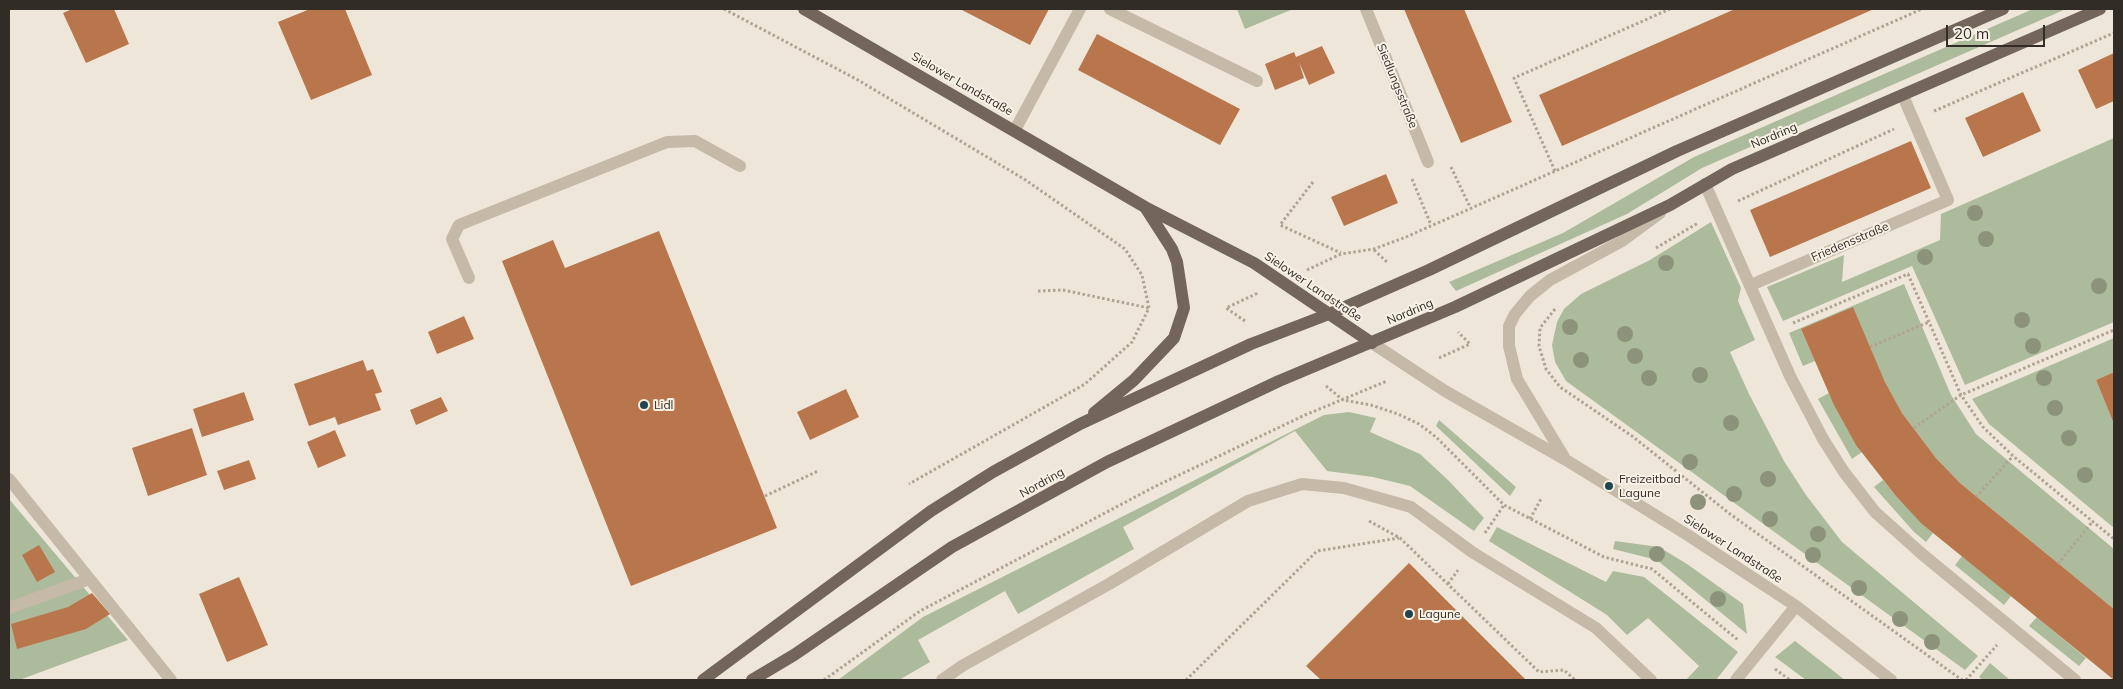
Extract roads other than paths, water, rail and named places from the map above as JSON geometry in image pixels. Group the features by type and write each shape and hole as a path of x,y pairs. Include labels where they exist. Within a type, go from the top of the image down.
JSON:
{"main road":[{"name":"Nordring","path":"703,680 931,511 993,472 1080,424 1251,344 1329,314 1429,270 1677,151 2003,9"},
{"name":"Nordring","path":"752,680 794,655 952,547 1107,462 1288,378 1455,307 1670,205 1732,169 2100,9"},
{"name":"Sielower Landstraße","path":"811,10 1144,207 1254,264 1372,343"},
{"path":"1080,424 1134,380 1174,338 1184,308 1177,262 1172,249 1144,207"}],"street":[{"path":"1015,130 1080,9"},
{"path":"1110,9 1257,81"},
{"name":"Siedlungsstraße","path":"1366,9 1428,162"},
{"name":"Friedensstraße","path":"1751,285 1948,200 1903,96"},
{"path":"469,278 452,239 459,225 667,142 695,141 740,166"},
{"path":"1705,184 1790,376 1822,439 1875,512 1922,554 2075,680"},
{"path":"1566,460 1517,379 1509,346 1509,326 1515,314 1530,296 1550,280 1622,241 1670,205"},
{"name":"Sielower Landstraße","path":"1372,343 1445,391 1566,460 1686,534 1796,606 1891,680"},
{"path":"9,479 172,680"},
{"path":"942,680 962,666 1109,584 1248,501 1302,484 1344,488 1411,507 1472,552 1596,628 1651,680"},
{"path":"9,608 89,579"},
{"path":"1736,680 1796,606"}],"place":[{"name":"Lidl","path":"644,405"},
{"name":"Freizeitbad Lagune","path":"1609,486"},
{"name":"Lagune","path":"1409,614"}]}
